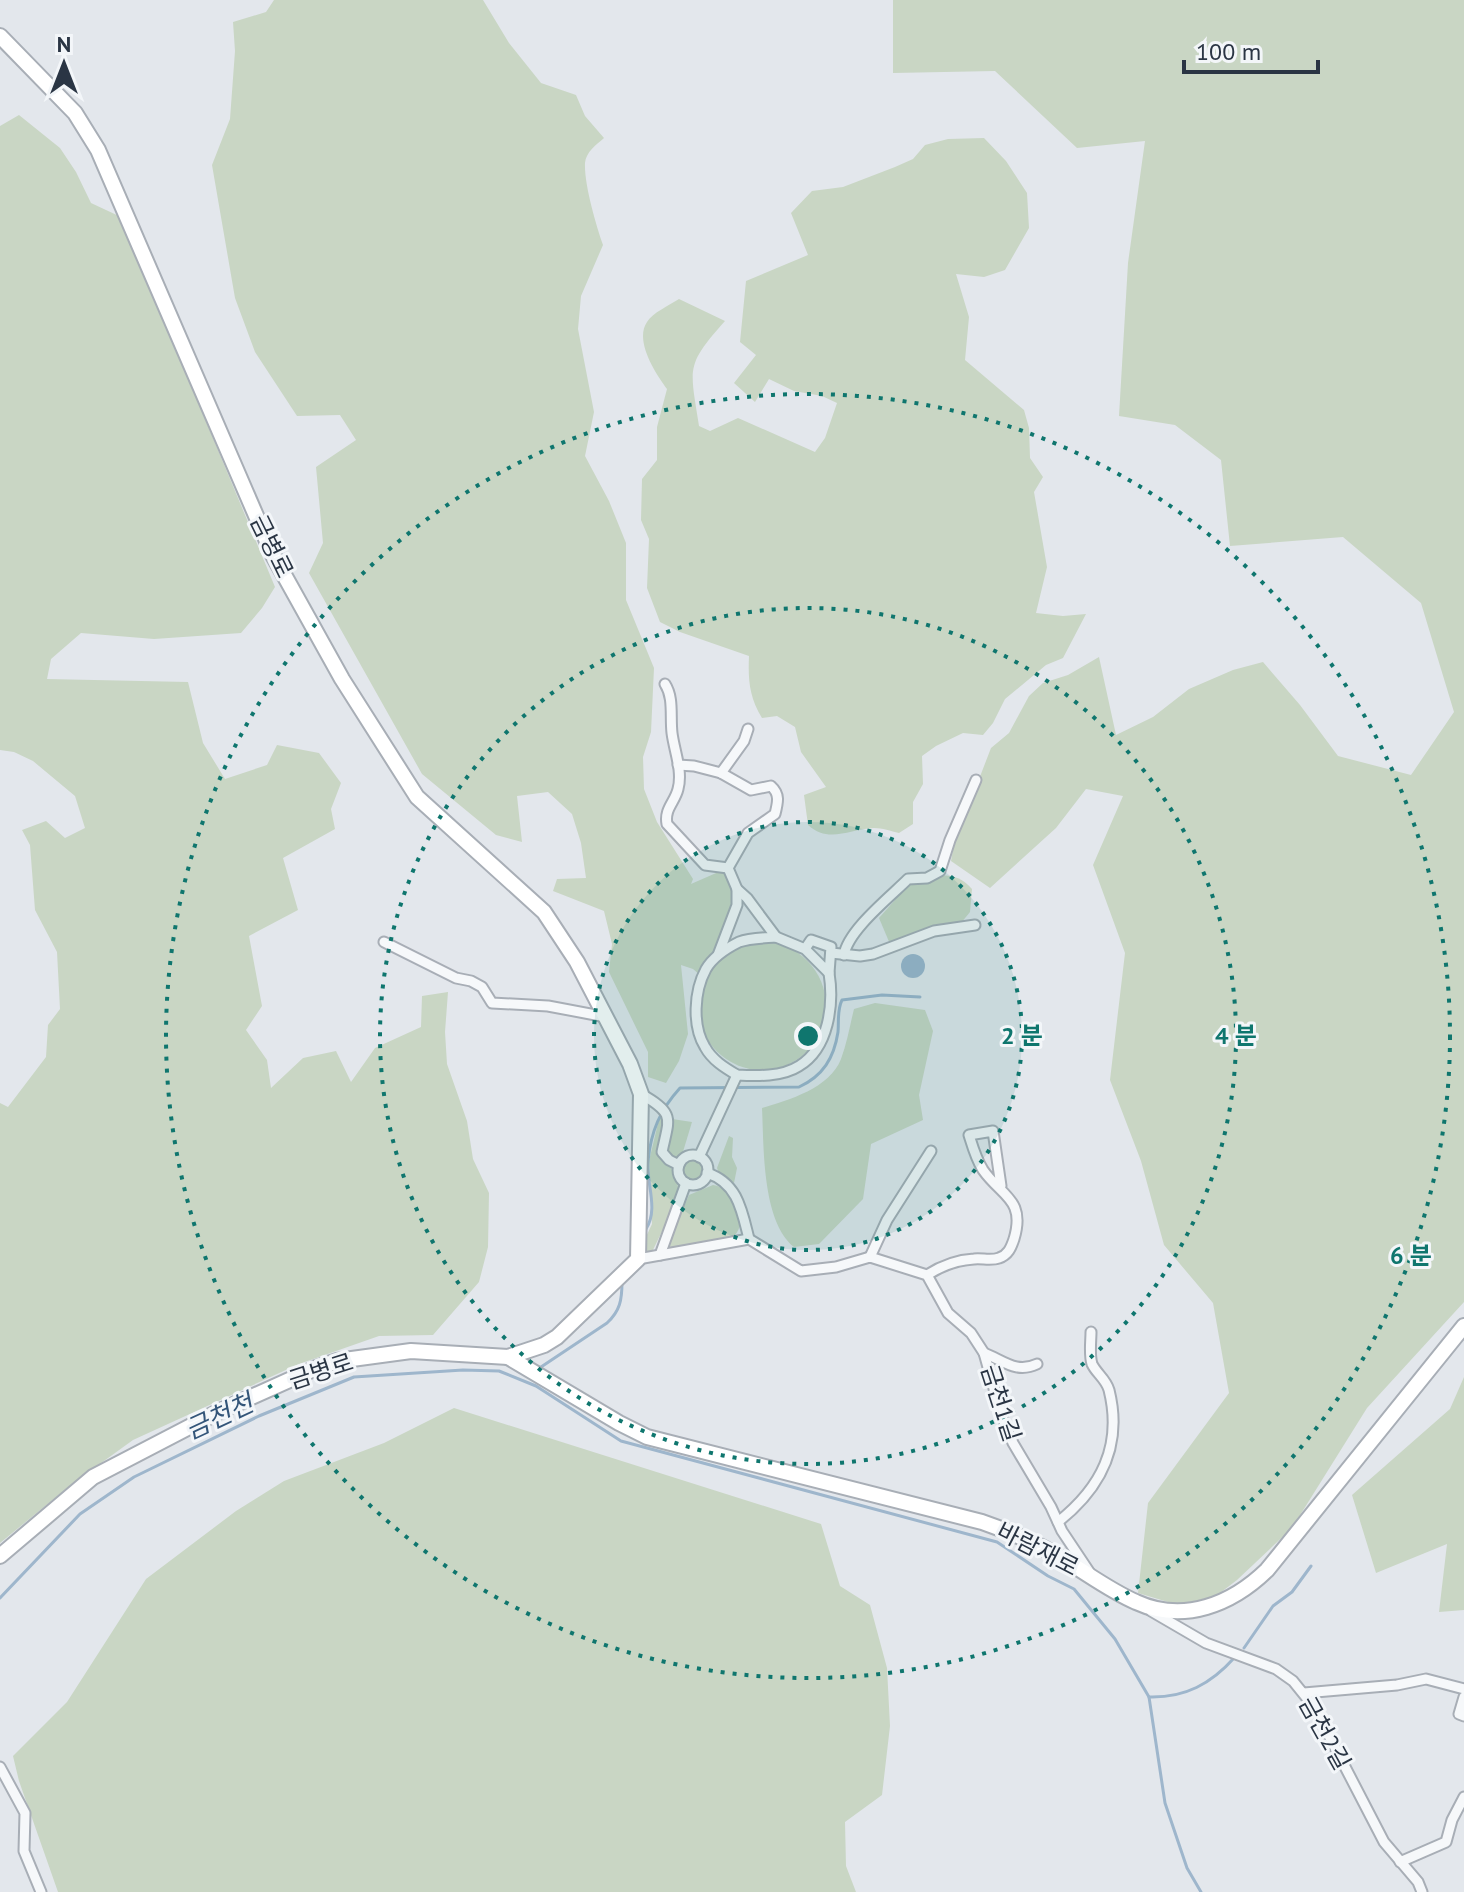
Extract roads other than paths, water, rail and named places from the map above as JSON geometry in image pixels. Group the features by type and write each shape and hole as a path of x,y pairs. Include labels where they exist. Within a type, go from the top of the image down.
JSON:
{"street":[{"name":"금병로","path":"0,36 75,113 98,150 273,555 342,679 417,797 544,912 577,962 630,1064 641,1094 634,1262 557,1337 544,1345 508,1357 411,1351 337,1361 316,1368 218,1412 93,1477 0,1556"},
{"path":"665,684 670,692 672,736 678,765 678,789 667,810 667,824 705,865 728,868"},
{"path":"721,773 744,741 748,729"},
{"path":"678,765 721,773 751,790 771,786 776,791 779,801 775,814 748,833 728,868"},
{"path":"844,955 846,945 908,879 927,878 940,871 976,780"},
{"path":"728,868 737,889 737,905 718,955 706,970 699,991 697,1027 706,1050 736,1078 787,1071 799,1066 810,1057 826,1029 831,995 831,947 811,940 805,949"},
{"path":"737,889 776,937"},
{"path":"831,953 873,954 934,931 975,925"},
{"path":"718,955 742,941 776,937 805,949 829,973"},
{"path":"384,942 456,978 471,981 497,1002 548,1006 606,1017"},
{"path":"699,1157 736,1078"},
{"path":"641,1094 663,1110 669,1124 662,1152 679,1165"},
{"path":"634,1262 749,1239 801,1271 836,1267 870,1257 927,1275 940,1266 1006,1254 1014,1239 1014,1203 1001,1186 985,1173 975,1156 969,1135 993,1131 1001,1186"},
{"path":"870,1257 887,1220 931,1151"},
{"path":"689,1156 699,1157 706,1164 707,1173 699,1183 686,1183 680,1178 679,1165 689,1156"},
{"path":"707,1173 718,1177 737,1194 749,1239"},
{"path":"660,1255 686,1183"},
{"name":"금천1길","path":"927,1275 948,1313 971,1333 984,1353 1002,1417 1013,1443 1092,1577"},
{"name":"바람재로","path":"508,1357 647,1437 982,1522 1024,1537 1138,1603 1171,1611 1228,1601 1254,1582 1464,1326"},
{"path":"1058,1522 1092,1489 1109,1457 1113,1420 1110,1398 1105,1380 1092,1364 1091,1332"},
{"path":"984,1353 1012,1367 1028,1369 1037,1364"},
{"name":"금천2길","path":"1138,1603 1206,1643 1276,1669 1304,1693 1384,1842 1418,1882 1422,1892"},
{"path":"1304,1693 1397,1685 1426,1679 1464,1689"},
{"path":"1464,1697 1459,1714 1464,1716"},
{"path":"0,1767 25,1813 24,1851 41,1892"},
{"path":"1400,1862 1446,1842 1452,1820 1464,1797"}],"water":[{"path":"913,954 924,961 925,966 918,977 913,978 902,971 901,966 908,955"}],"waterway":[{"path":"646,1229 652,1213 648,1169 651,1140 667,1104 680,1088 799,1087 821,1072 830,1058 838,1032 842,1000 882,995 920,997"},
{"path":"541,1367 611,1319 619,1305 622,1282"},
{"name":"금천천","path":"0,1598 80,1514 134,1477 259,1416 354,1377 463,1370 499,1371 536,1386 621,1441 997,1542 1048,1576 1074,1589 1115,1639 1149,1697 1165,1803 1187,1868 1201,1892"},
{"path":"1244,1648 1273,1606 1292,1592 1311,1566"},
{"path":"1149,1697 1174,1695 1196,1688 1235,1657"}]}
